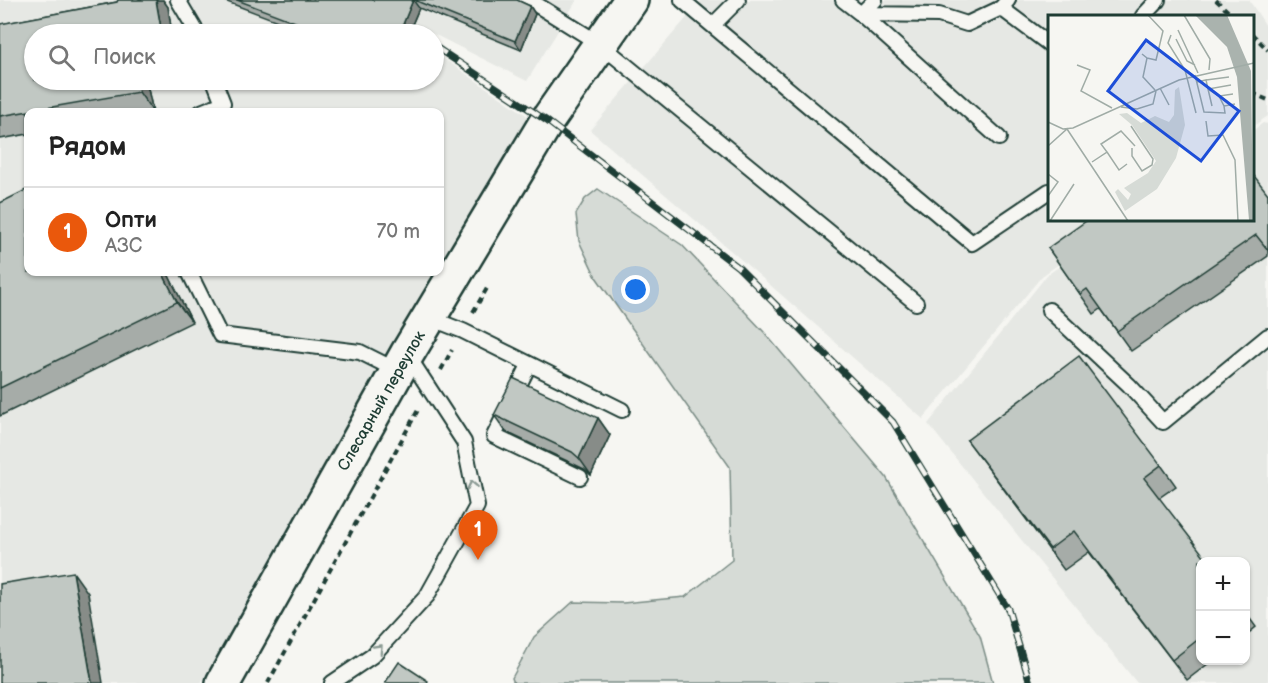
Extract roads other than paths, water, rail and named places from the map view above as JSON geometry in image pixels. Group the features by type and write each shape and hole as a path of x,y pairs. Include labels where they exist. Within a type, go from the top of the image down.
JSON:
{"main road":[{"name":"Слесарный переулок","path":"224,683 403,362 547,121 631,0"}],"lane":[{"path":"178,0 192,24"},
{"path":"525,0 534,3 600,44 916,303"},
{"path":"682,0 972,243 1048,192"},
{"path":"713,25 738,0"},
{"path":"843,0 999,138"},
{"path":"861,14 875,0"},
{"path":"1144,15 1158,0"},
{"path":"861,14 939,15 967,24 1005,4 1048,43"},
{"path":"211,108 223,103 218,90"},
{"path":"191,276 220,335 360,352 403,362 464,442 477,506 427,596 372,656 333,683"},
{"path":"1049,310 1129,384 1162,422 1268,336"},
{"path":"430,318 463,331 622,410"},
{"path":"529,365 494,436 580,477"}],"railway":[{"path":"396,22 400,24"},
{"path":"444,53 547,121 738,267 893,422 1008,609 1030,683"}],"place":[{"name":"Опти","path":"478,560"}]}
